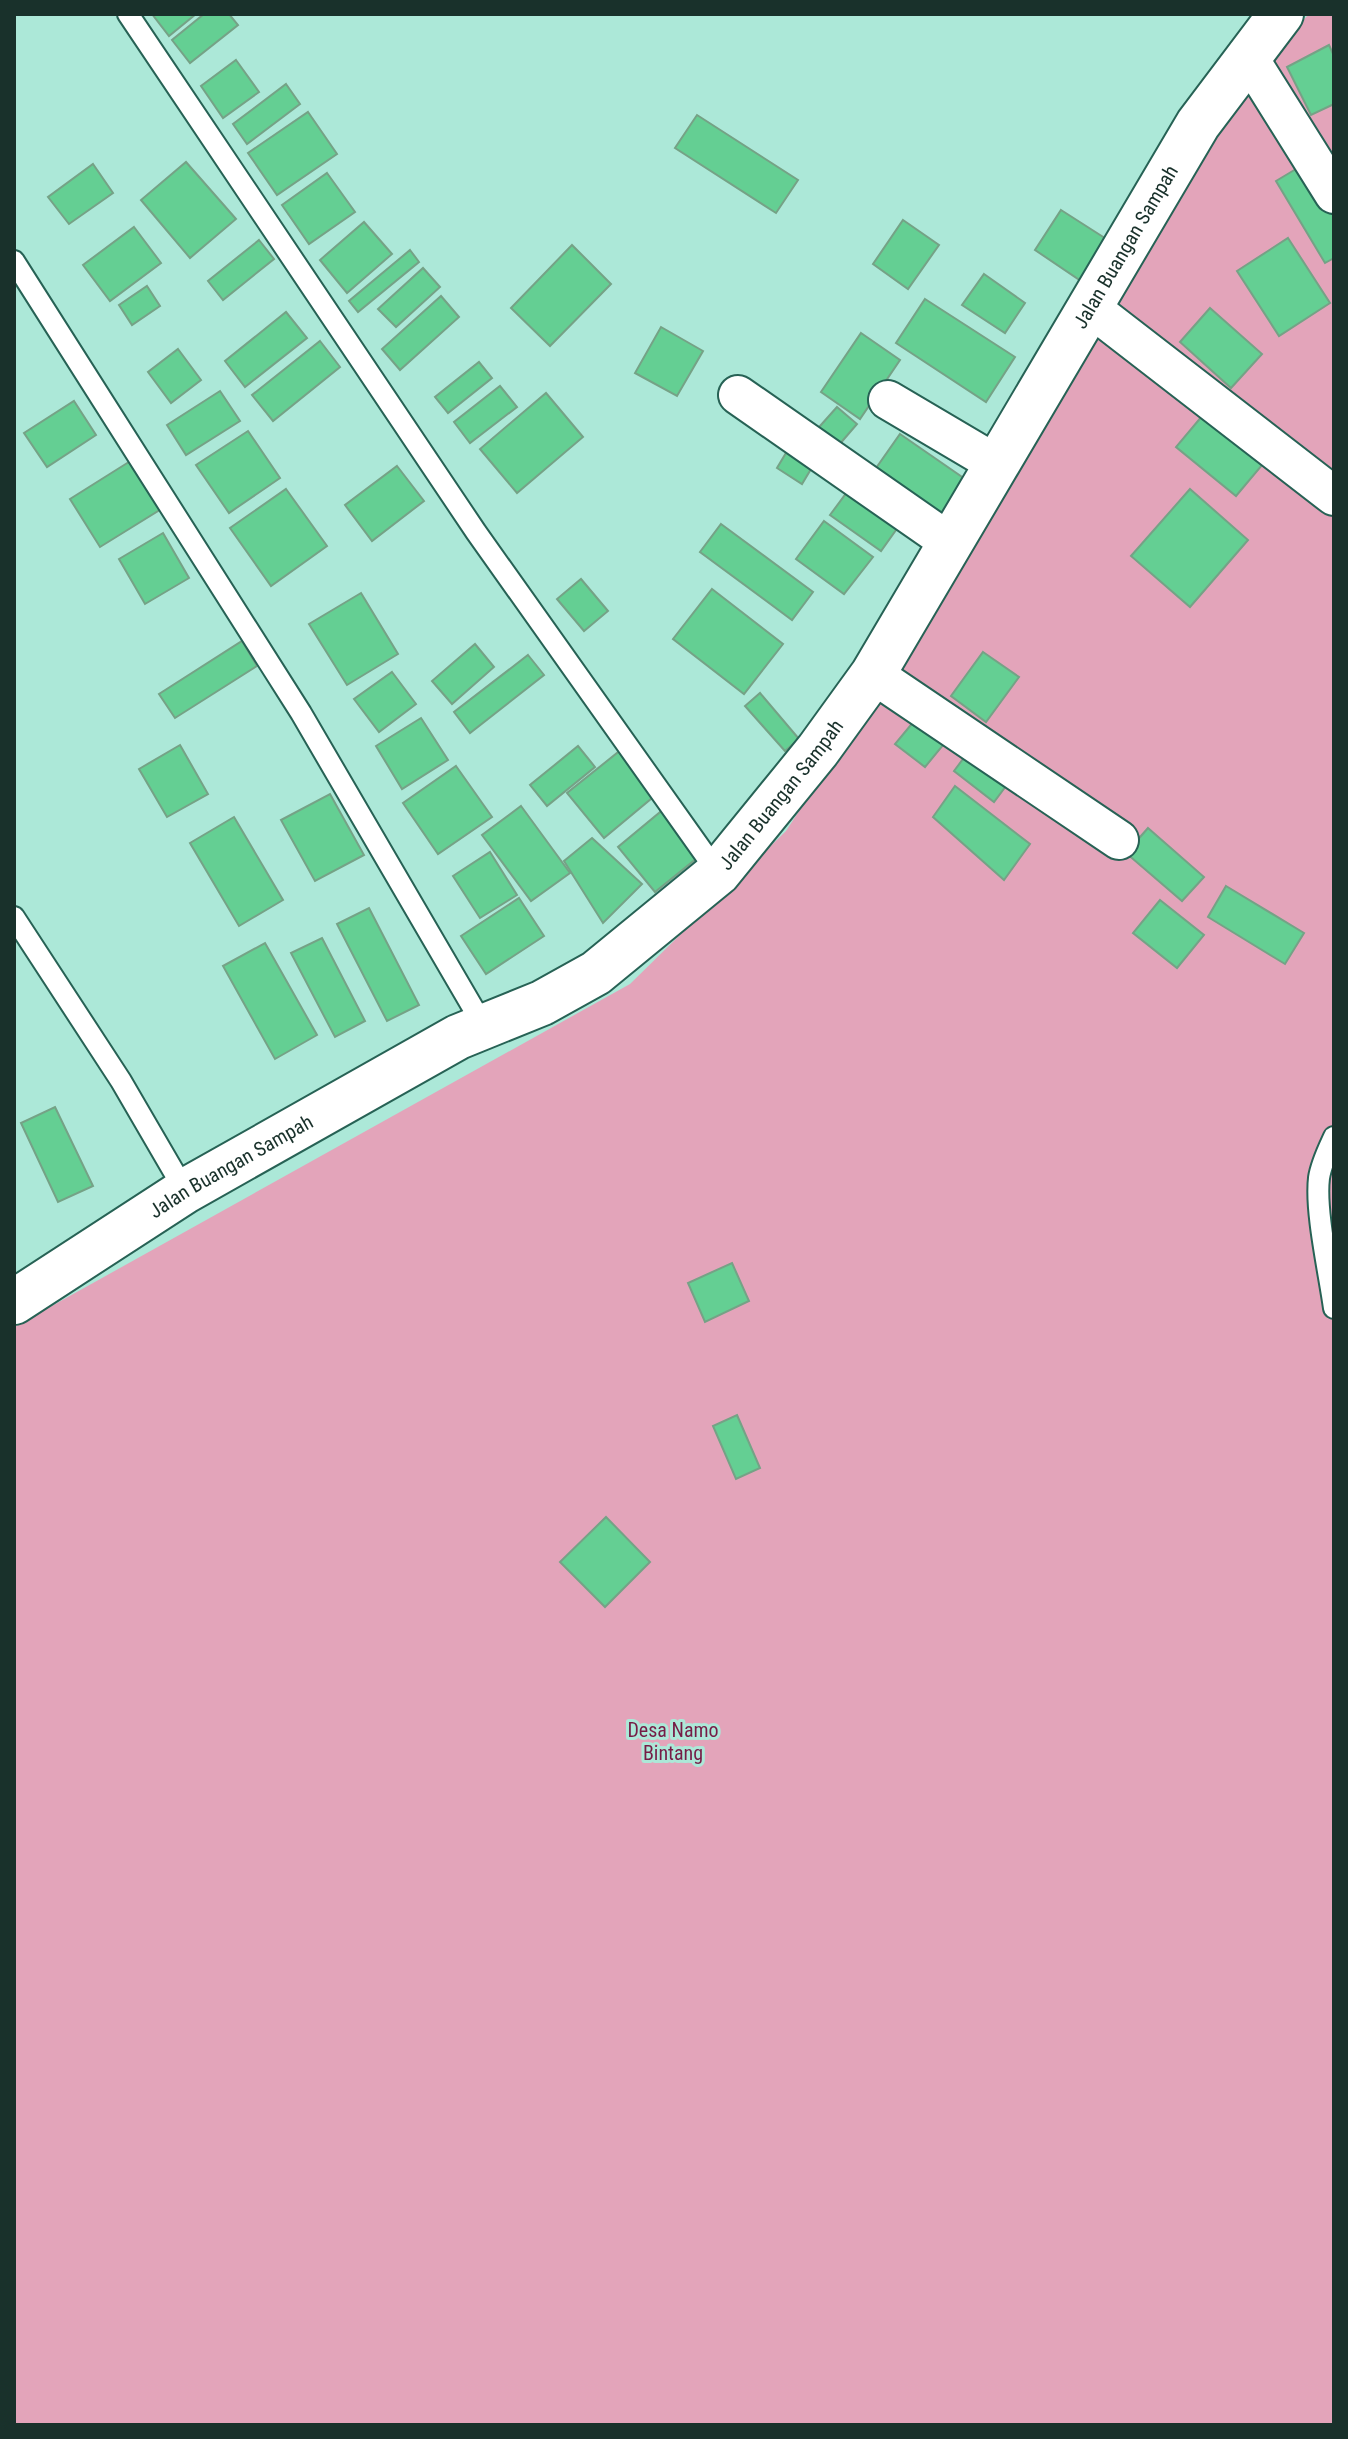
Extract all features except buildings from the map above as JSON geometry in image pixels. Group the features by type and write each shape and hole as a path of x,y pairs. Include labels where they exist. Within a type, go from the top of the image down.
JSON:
{"street":[{"name":"Jalan Buangan Sampah","path":"14,1302 185,1191 483,1025 542,1003 596,973 718,873 818,750 873,674 1198,124 1247,55 1281,14"},
{"path":"1247,55 1334,194"},
{"path":"1091,308 1334,496"},
{"path":"738,395 952,544"},
{"path":"888,400 998,465"},
{"path":"873,674 1119,840"}],"lane":[{"path":"128,14 476,532 718,873"},
{"path":"14,261 301,713 483,1025"},
{"path":"14,917 121,1081 185,1191"},
{"path":"1334,1137 1325,1154 1319,1178 1319,1200 1334,1308"}],"green space":[{"name":"Desa Namo Bintang","path":"1309,14 1334,14 1334,2425 14,2425 14,1327 630,984 786,831 923,621 1181,187"}]}
